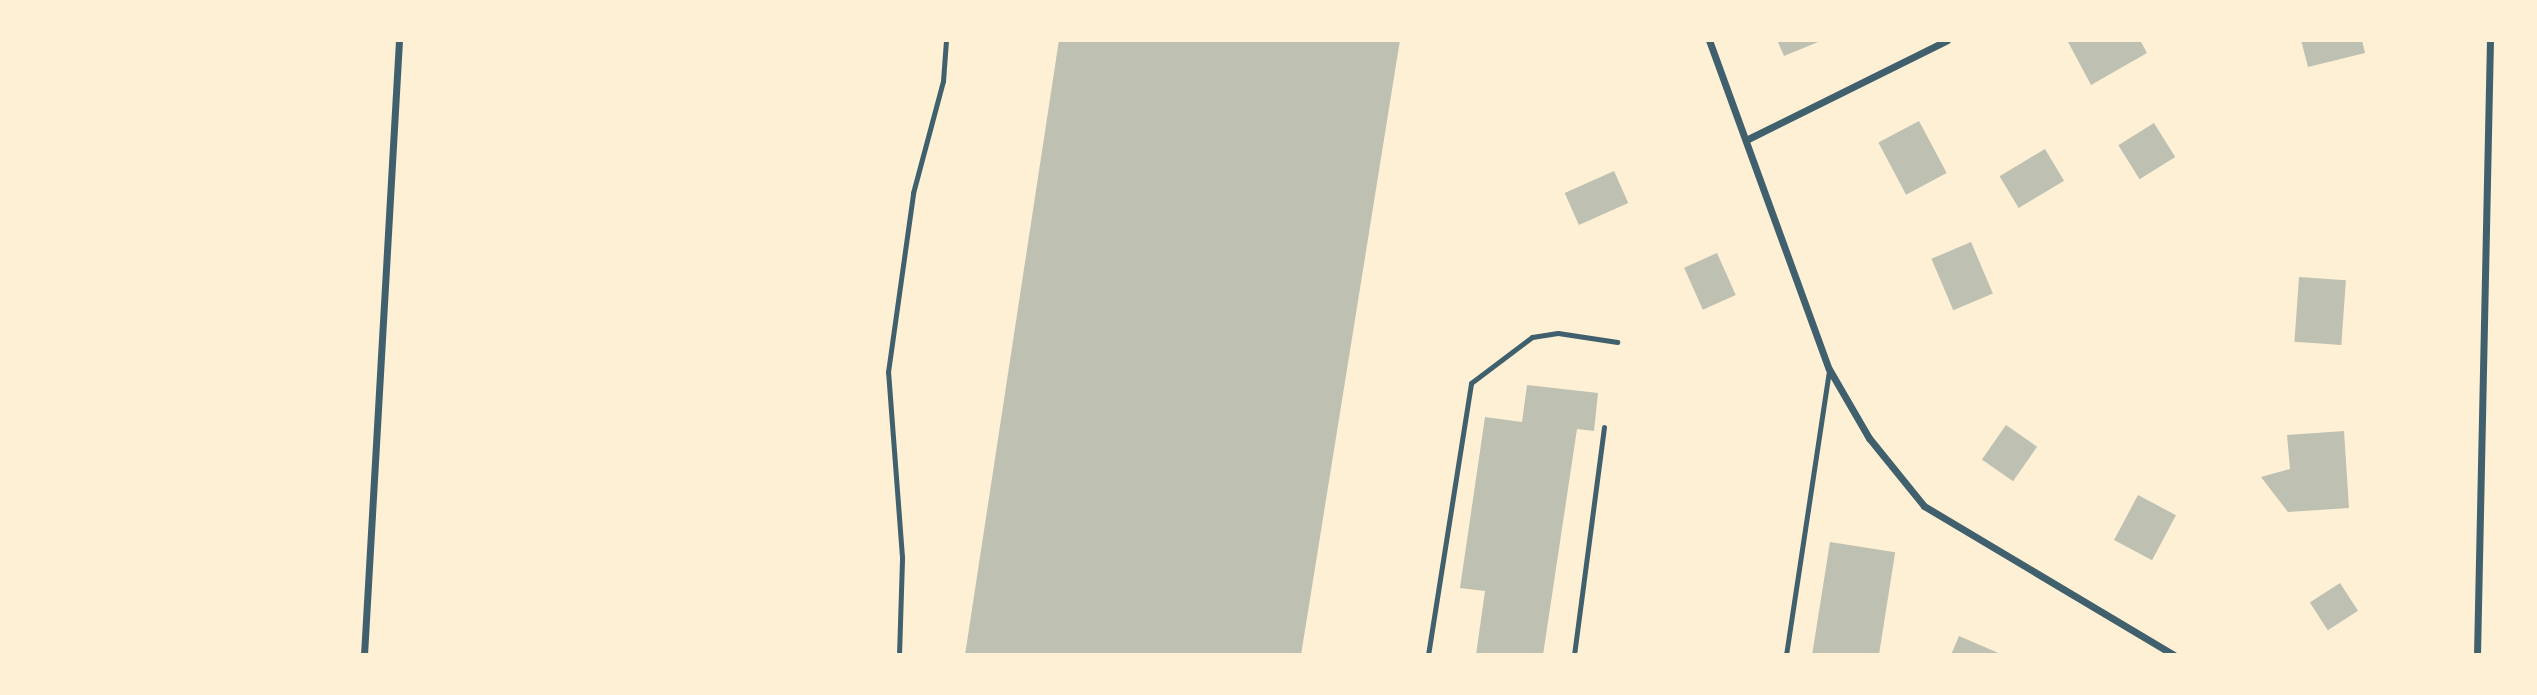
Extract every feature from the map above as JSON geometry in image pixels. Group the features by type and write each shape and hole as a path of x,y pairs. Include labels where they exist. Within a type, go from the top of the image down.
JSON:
{"street":[{"path":"364,655 399,40"},
{"path":"1709,40 1748,139 1829,369 1868,438 1924,506 2174,655"},
{"path":"1748,139 1947,40"},
{"path":"2477,655 2490,40"}],"lane":[{"path":"899,655 902,557 888,372 913,193 943,81 946,40"},
{"path":"1428,655 1471,383 1532,337 1558,333 1617,341"},
{"path":"1786,655 1829,369"},
{"path":"1574,655 1604,427"}],"building":[{"path":"1059,40 1400,40 1301,655 965,655"},
{"path":"1777,40 1823,40 1784,56"},
{"path":"2067,40 2140,40 2147,53 2091,85"},
{"path":"2301,40 2362,40 2365,53 2308,67"},
{"path":"1919,121 1947,173 1906,195 1878,143"},
{"path":"2154,123 2175,157 2140,179 2118,145"},
{"path":"2045,149 2064,181 2019,208 2000,176"},
{"path":"1614,171 1628,203 1579,225 1565,193"},
{"path":"1971,242 1993,294 1953,310 1931,259"},
{"path":"1717,253 1736,295 1703,310 1684,268"},
{"path":"2299,277 2346,280 2341,345 2294,342"},
{"path":"1527,385 1598,393 1594,431 1577,429 1543,655 1476,655 1485,591 1460,588 1485,417 1522,422"},
{"path":"2006,425 2037,447 2013,481 1982,459"},
{"path":"2344,431 2349,508 2288,512 2261,477 2290,469 2287,435"},
{"path":"2138,495 2176,515 2152,560 2114,540"},
{"path":"1830,542 1895,552 1879,655 1812,655"},
{"path":"2340,583 2358,611 2328,630 2310,603"},
{"path":"1959,636 2003,655 1951,655"}]}
